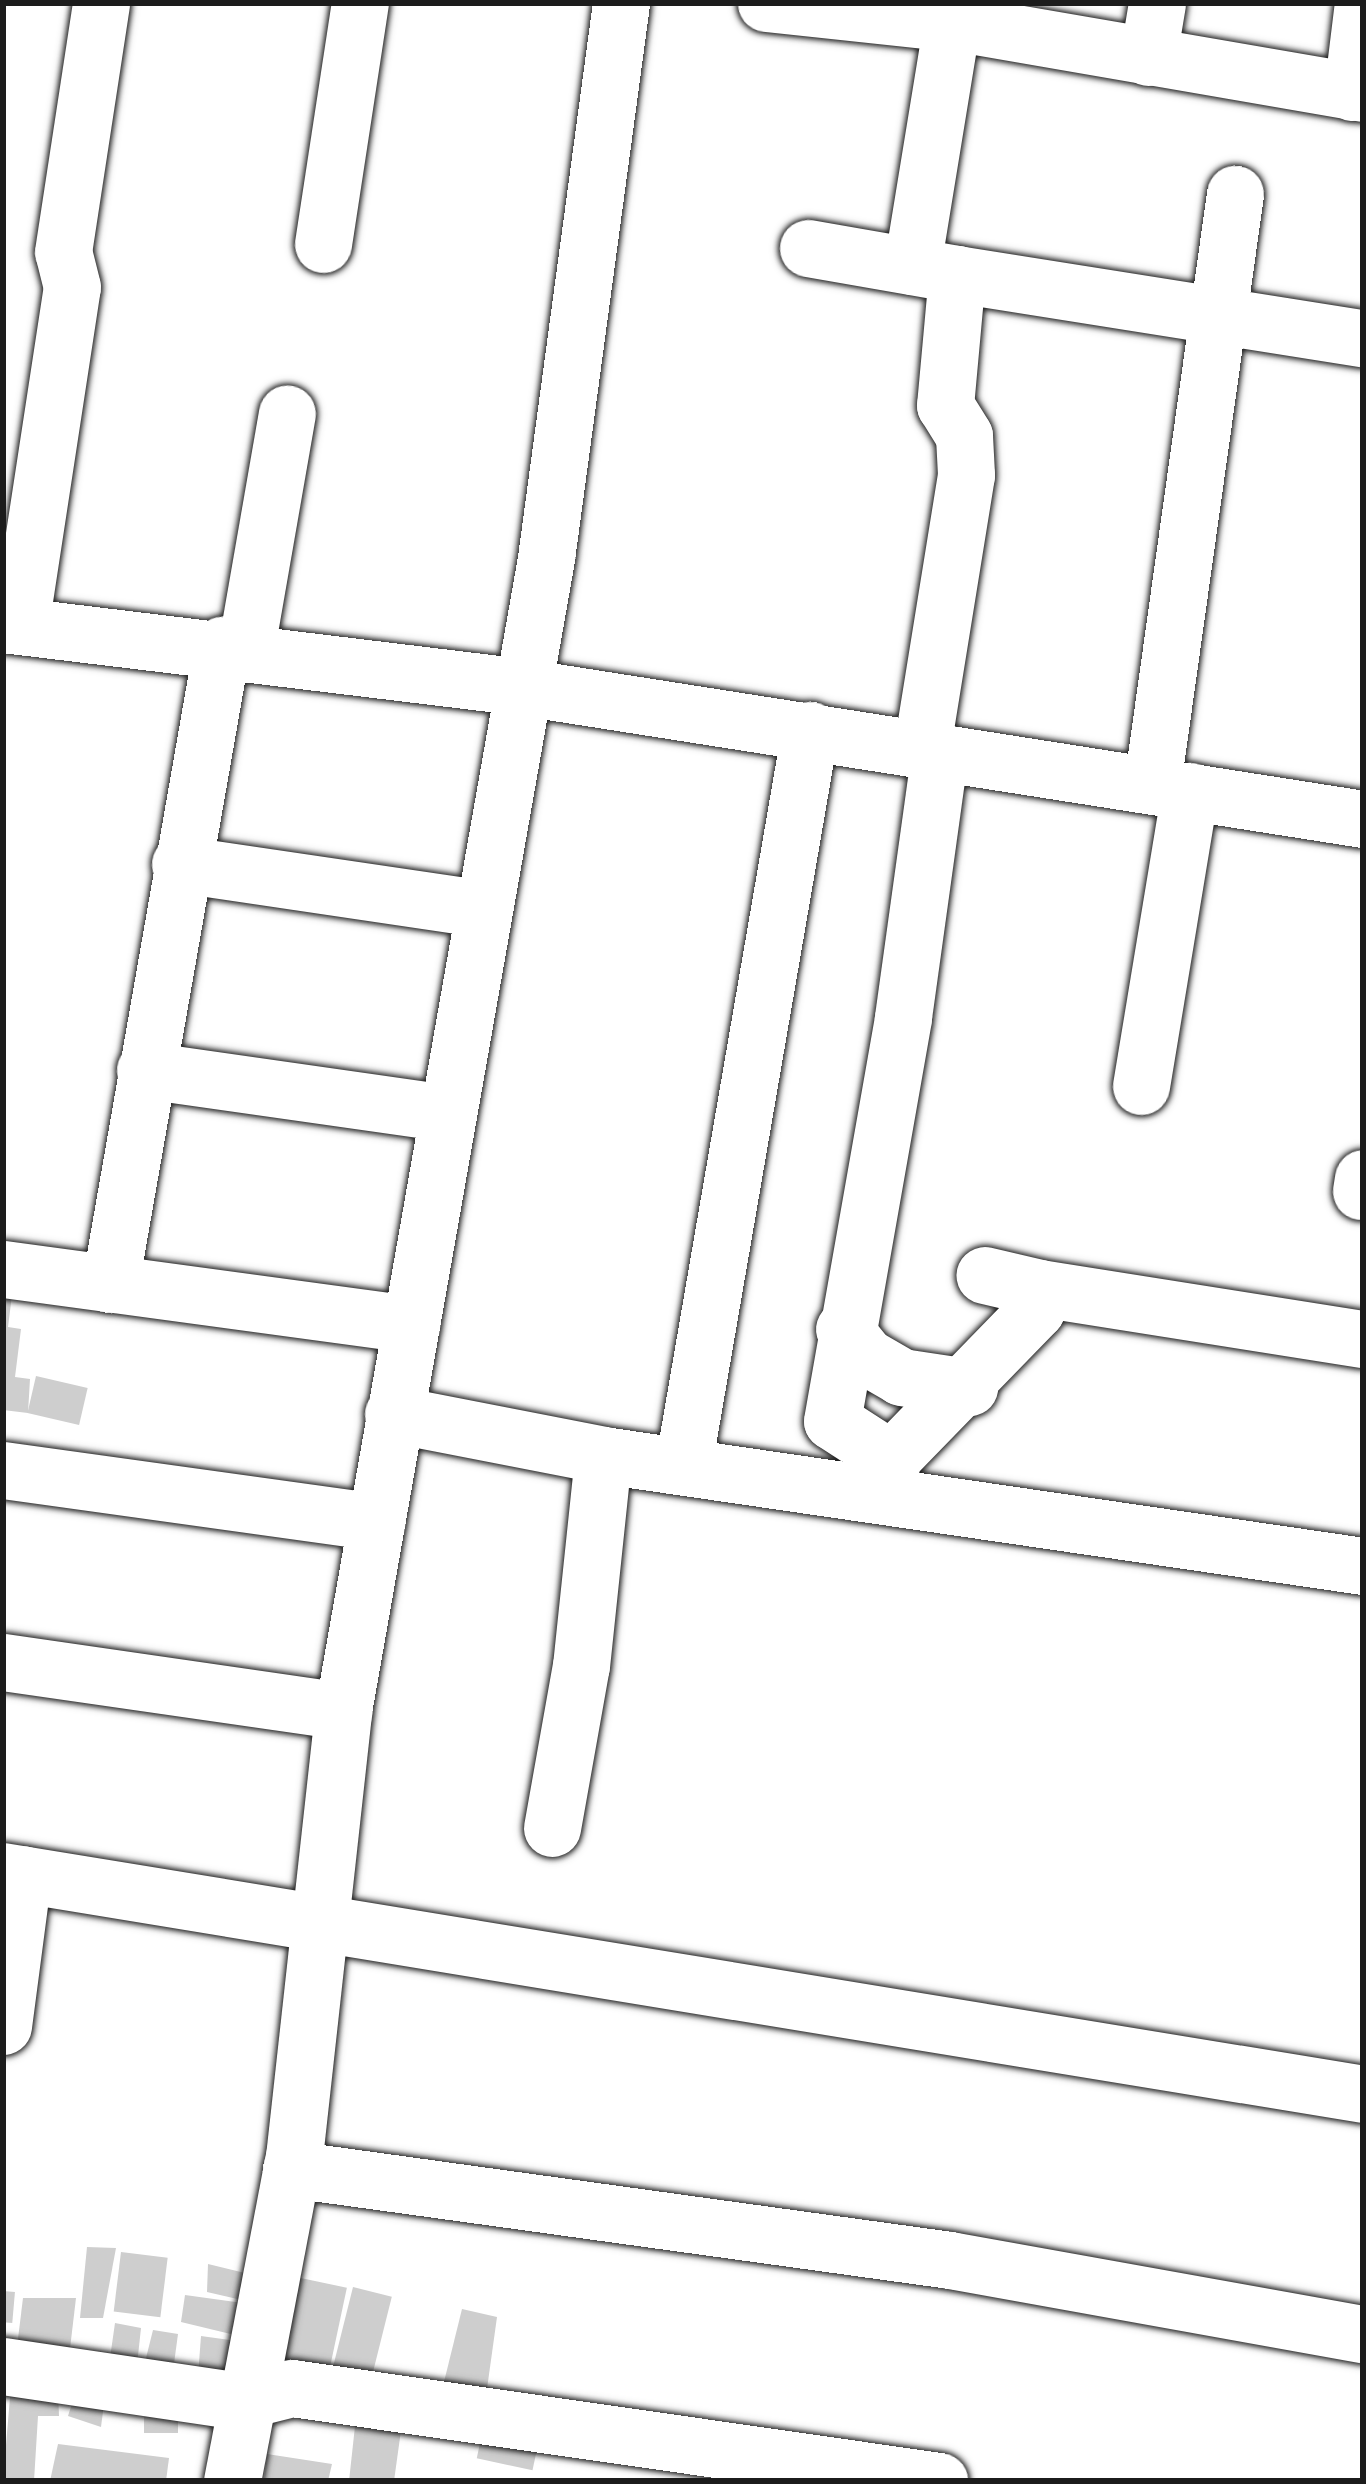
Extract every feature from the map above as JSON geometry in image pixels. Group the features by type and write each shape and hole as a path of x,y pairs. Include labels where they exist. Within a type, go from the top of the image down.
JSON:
{"street":[{"path":"101,3 63,252 72,287 11,625 234,647 523,687 1363,819"},
{"path":"323,244 360,3"},
{"path":"232,2481 241,2402 291,2169 314,1925 343,1711 523,687 621,3"},
{"path":"766,3 1153,30 1358,93 1363,3"},
{"path":"890,1478 832,1421 844,1329 903,1018 966,475 964,436 945,406 934,270 954,13"},
{"path":"1141,1086 1215,314 1235,194"},
{"path":"808,248 1363,338"},
{"path":"110,1284 180,864 287,414"},
{"path":"683,1466 810,730"},
{"path":"180,864 484,909"},
{"path":"145,1070 448,1113"},
{"path":"3,1269 411,1324"},
{"path":"984,1275 1363,1339"},
{"path":"890,1478 1036,1310 1040,1288"},
{"path":"844,1329 867,1357 901,1377 969,1387"},
{"path":"393,1414 683,1466 890,1478 1363,1566"},
{"path":"552,1828 581,1666 603,1455"},
{"path":"3,1470 376,1522"},
{"path":"3,1662 343,1711"},
{"path":"3,2026 13,1873 1363,2094"},
{"path":"291,2169 950,2260 1363,2334"},
{"path":"3,2366 241,2402 292,2388 674,2462 939,2481"}],"building":[{"path":"3,1278 14,1279 8,1327 21,1329 15,1377 30,1379 28,1413 3,1410"},
{"path":"36,1376 88,1388 79,1425 27,1413"},
{"path":"87,2247 116,2248 103,2318 80,2318"},
{"path":"121,2252 168,2258 160,2317 114,2312"},
{"path":"208,2264 249,2274 246,2301 207,2292"},
{"path":"296,2277 347,2288 327,2380 276,2369"},
{"path":"353,2287 392,2297 370,2383 331,2373"},
{"path":"3,2291 15,2292 12,2323 3,2322"},
{"path":"185,2295 250,2304 243,2337 181,2322"},
{"path":"23,2298 76,2298 69,2357 16,2355"},
{"path":"462,2309 497,2317 486,2396 441,2394"},
{"path":"115,2323 141,2328 137,2365 110,2358"},
{"path":"153,2330 178,2334 173,2371 144,2366"},
{"path":"201,2336 237,2341 238,2383 198,2376"},
{"path":"11,2385 58,2391 59,2416 38,2416 34,2481 3,2481"},
{"path":"75,2394 105,2396 101,2427 68,2416"},
{"path":"144,2399 178,2399 178,2433 144,2433"},
{"path":"357,2408 403,2416 394,2481 349,2481"},
{"path":"483,2429 539,2441 533,2470 477,2458"},
{"path":"58,2444 169,2458 166,2481 50,2481"},
{"path":"267,2454 332,2464 328,2481 264,2481"}]}
